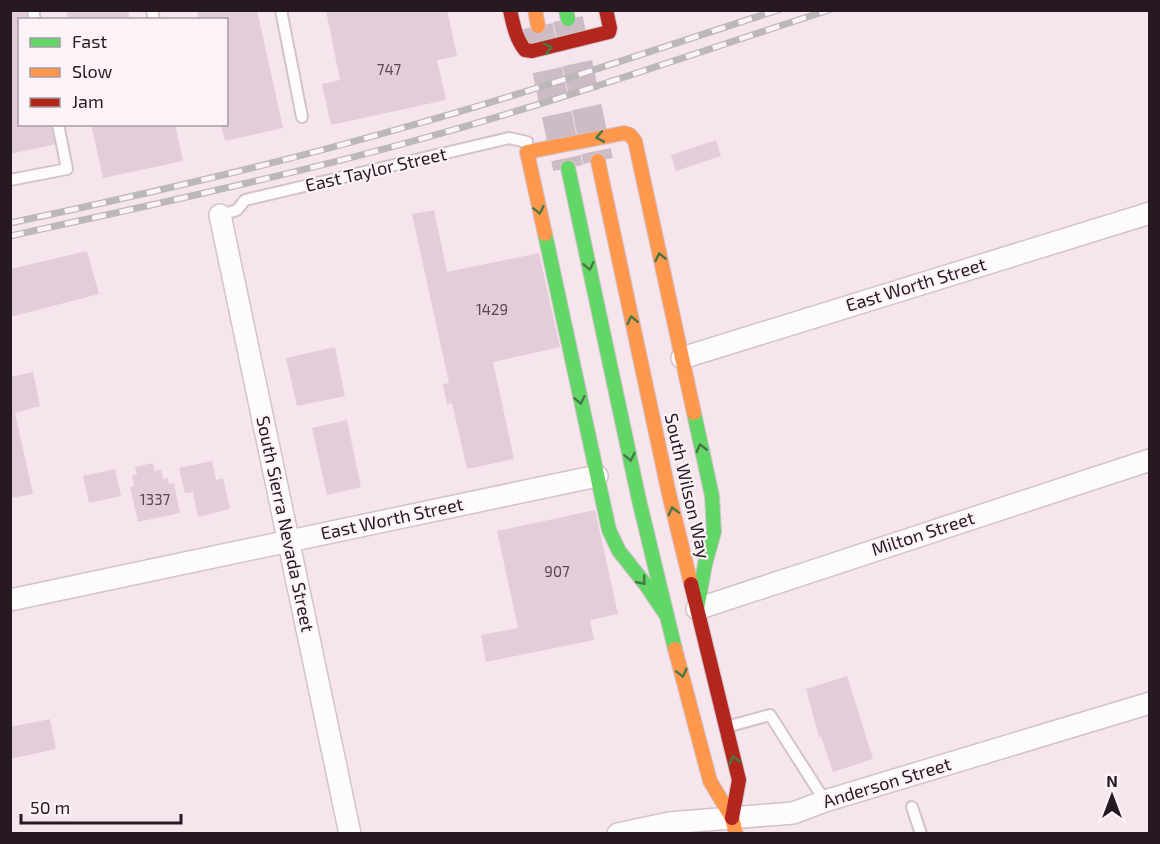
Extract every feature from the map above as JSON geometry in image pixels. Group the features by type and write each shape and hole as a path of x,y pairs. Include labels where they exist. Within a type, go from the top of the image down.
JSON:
{"main road":[{"path":"510,10 513,26 521,45 525,50 532,51 609,33 606,10"},
{"path":"535,10 538,26"},
{"path":"667,616 612,540 526,152 624,133 630,135 635,141 712,496 714,532 705,564 698,609"},
{"name":"South Wilson Way","path":"598,161 669,494 739,780 734,826"},
{"path":"568,168 639,501 667,616 710,781 734,826"}],"street":[{"name":"East Worth Street","path":"682,358 1149,213"},
{"name":"South Sierra Nevada Street","path":"219,216 350,834"},
{"name":"Milton Street","path":"698,609 1149,460"},
{"name":"East Worth Street","path":"10,600 597,476"},
{"name":"Anderson Street","path":"618,834 669,823 734,826 793,813 825,801 1149,703"}],"lane":[{"path":"281,10 302,117"},
{"path":"10,180 67,169 58,126"},
{"name":"East Taylor Street","path":"219,216 237,210 245,201 509,138 526,142 526,152"},
{"path":"726,727 770,715 825,801"},
{"path":"912,807 921,834"}],"building":[{"path":"10,10 27,10 29,18 18,18 18,126 52,126 56,144 10,154"},
{"path":"66,10 128,10 130,18 68,18"},
{"path":"197,10 257,10 283,128 225,141 221,126 228,126 228,18 199,18"},
{"path":"326,10 447,10 457,56 437,60 446,100 331,125 322,84 340,80"},
{"path":"91,126 175,126 183,161 103,178"},
{"path":"716,140 721,156 676,171 671,155"},
{"path":"434,210 447,272 539,253 560,347 493,362 514,459 467,469 452,403 447,404 443,384 449,383 412,214"},
{"path":"87,251 99,294 10,317 10,269"},
{"path":"335,347 345,396 297,406 286,358"},
{"path":"33,372 40,406 15,413 33,494 10,498 10,377"},
{"path":"347,420 361,487 327,495 312,428"},
{"path":"212,461 216,480 223,478 230,509 198,517 193,492 185,493 179,468"},
{"path":"153,463 155,471 161,469 163,479 168,478 169,484 174,483 180,513 138,522 130,487 134,486 132,475 137,474 135,467"},
{"path":"115,469 121,496 89,503 83,476"},
{"path":"595,510 618,614 590,620 594,640 486,662 481,635 518,628 497,531"},
{"path":"847,676 873,759 833,772 821,736 819,737 806,689"},
{"path":"50,719 56,749 10,759 10,727"}],"tunnel":[{"path":"568,19 598,161"},
{"path":"538,26 568,168"}],"railway":[{"path":"10,223 207,179 354,142 591,71 778,10"},
{"path":"10,236 367,154 572,94 829,10"}],"traffic: fast":[{"path":"566,10 568,19"},
{"path":"568,168 639,500 675,649"},
{"path":"545,234 609,530 619,551 667,616"},
{"path":"694,413 712,496 714,532 705,564 697,609"}],"traffic: slow":[{"path":"535,10 538,26"},
{"path":"545,234 527,152 624,133 630,135 635,141 694,413"},
{"path":"598,161 669,494 691,584"},
{"path":"675,649 710,781 732,818 736,834"}],"traffic: jam":[{"path":"510,10 519,41 525,50 532,51 609,32 606,10"},
{"path":"691,584 739,780 732,818"}]}
